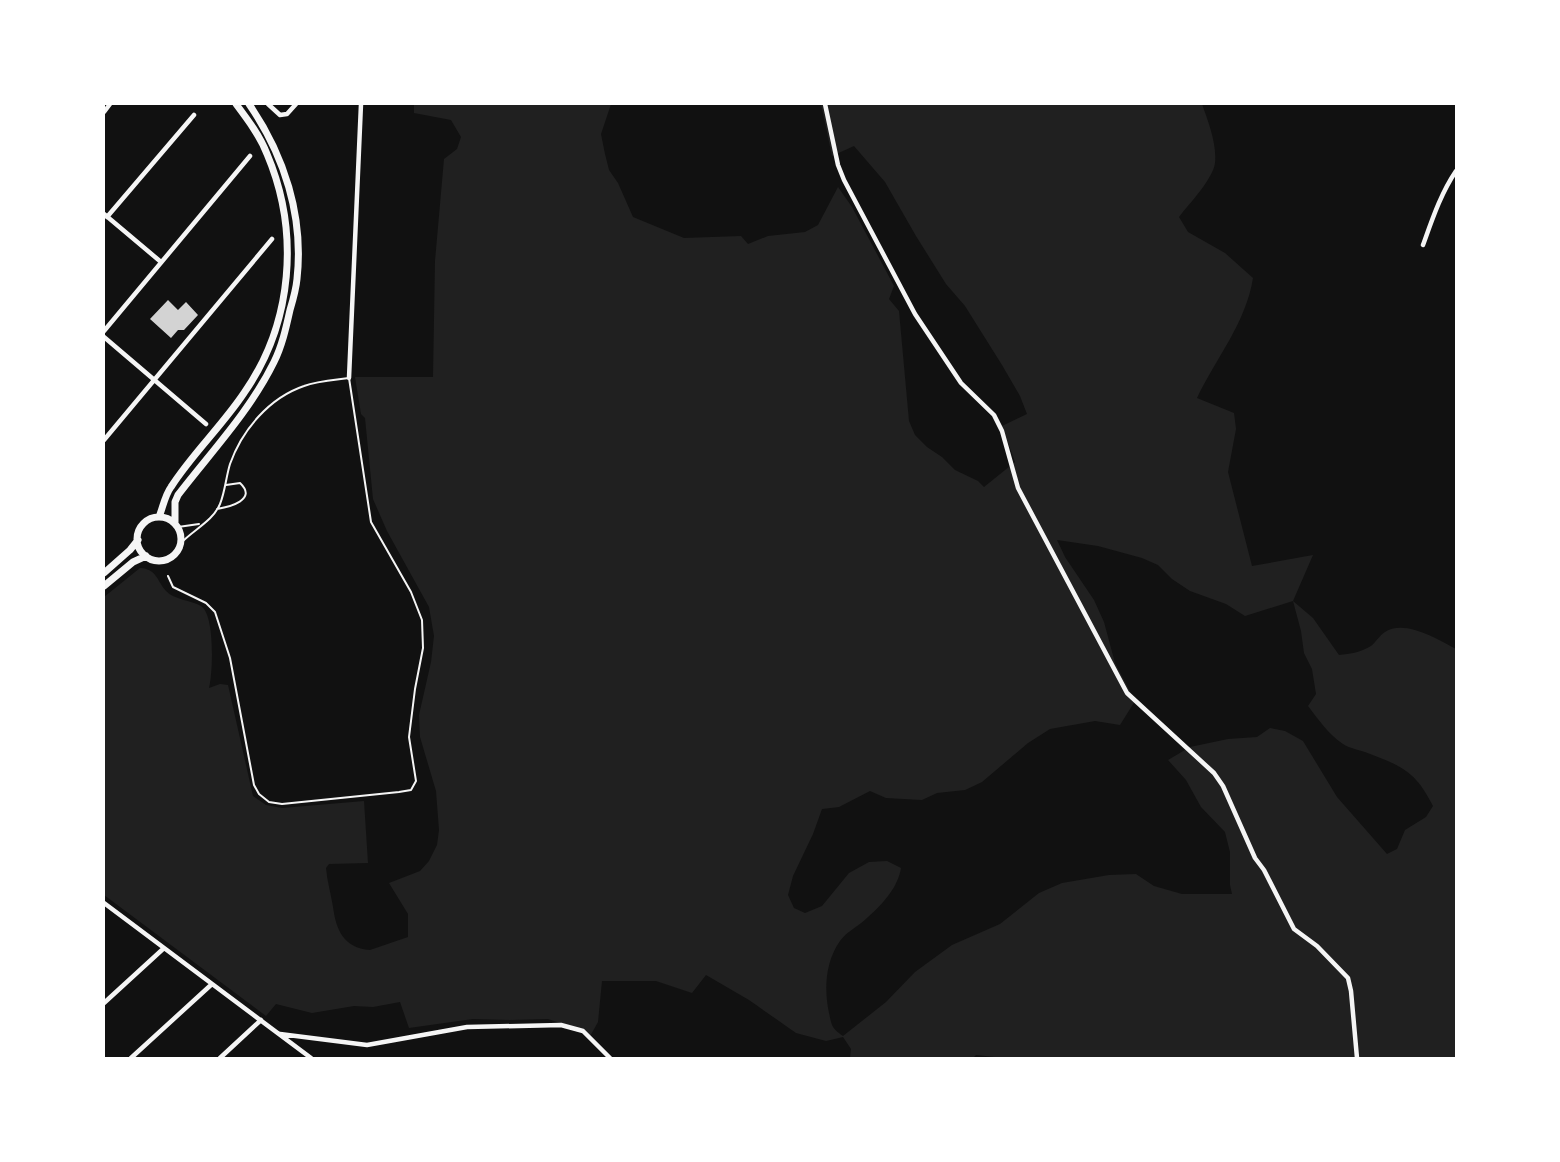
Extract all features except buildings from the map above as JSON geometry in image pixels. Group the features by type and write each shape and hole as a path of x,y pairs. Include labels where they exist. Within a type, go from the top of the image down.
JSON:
{"main road":[{"path":"159,516 170,488 244,393 265,359 278,325 287,281 288,235 281,191 267,153 254,128 236,104"},
{"path":"177,525 159,516 143,524 138,540 146,556 156,560 165,560 177,552 181,543 177,525 178,495 253,399 274,363 286,327 297,279 298,234 290,186 274,145 249,104"},
{"path":"104,573 138,540"},
{"path":"104,586 133,562 146,556"}],"street":[{"path":"104,112 110,104"},
{"path":"268,104 280,116 287,114 296,104"},
{"path":"349,378 360,104"},
{"path":"825,104 838,165 844,180 915,314 961,383 994,415 1002,431 1018,488 1127,693 1214,773 1223,786 1255,858 1264,870 1294,929 1317,946 1348,978 1352,991 1357,1059"},
{"path":"161,262 105,215 194,115"},
{"path":"104,331 250,156"},
{"path":"1423,245 1435,213 1456,171"},
{"path":"104,440 272,239"},
{"path":"104,338 206,424"},
{"path":"104,903 309,1058"},
{"path":"104,1003 163,949"},
{"path":"131,1059 213,984"},
{"path":"220,1059 261,1020"},
{"path":"280,1034 367,1045 466,1027 561,1025 583,1031 610,1059"}],"lane":[{"path":"168,576 174,588 206,603 214,612 230,658 252,776 259,794 269,802 282,804 399,792 411,790 414,787 417,774 409,737 423,648 422,620 411,592 371,522 349,378 305,385 273,403 256,419 240,442 230,465 226,485 217,509 181,543"},
{"path":"217,509 237,504 243,498 244,487 240,483 226,485"},
{"path":"177,525 202,524"}],"shaded area":[{"path":"414,104 611,104 601,134 609,170 618,183 633,217 684,238 741,236 748,244 768,236 805,232 818,225 838,187 852,207 894,286 889,299 899,311 909,421 915,435 955,470 978,481 984,487 1015,462 1002,426 1027,414 1020,396 965,306 946,284 885,182 854,146 832,156 821,104 1202,104 1213,140 1215,163 1205,184 1179,217 1188,232 1225,253 1253,278 1244,310 1230,340 1197,398 1234,413 1236,429 1228,472 1252,566 1313,555 1293,601 1313,618 1339,655 1363,650 1371,646 1385,632 1402,628 1421,632 1456,649 1456,1058 1004,1058 976,1055 973,1058 850,1058 851,1049 843,1037 826,1041 796,1033 749,1000 706,975 692,993 656,981 602,981 598,1022 589,1038 578,1029 548,1019 473,1019 409,1028 400,1002 312,1013 276,1004 266,1016 104,895 104,597 140,568 153,573 169,594 197,604 206,611 212,644 209,688 220,684 228,685 253,796 266,805 282,808 364,801 368,863 329,864 326,868 334,915 342,936 353,946 370,950 408,937 408,914 389,883 420,871 429,861 437,845 439,830 436,791 420,737 419,715 431,662 434,636 429,607 387,531 373,499 365,418 361,414 355,377 433,377 435,261 444,159 457,149 461,137 451,120 414,113","holes":["1057,540 1098,546 1142,558 1158,565 1172,579 1190,591 1226,604 1245,616 1293,601 1304,653 1312,669 1316,694 1308,706 1328,731 1343,744 1388,761 1406,771 1420,784 1433,806 1426,817 1405,830 1397,849 1387,854 1337,797 1303,741 1285,731 1270,728 1257,737 1228,739 1190,747 1168,760 1186,780 1201,807 1225,832 1230,852 1232,894 1182,894 1154,886 1136,874 1109,875 1062,883 1039,893 1000,924 952,945 915,972 886,1002 843,1036 834,1028 826,995 831,958 843,937 874,912 889,895 897,882 901,868 887,861 869,862 849,873 822,906 805,913 794,908 788,895 793,876 822,809 839,807 870,791 886,798 922,800 937,793 965,790 982,782 1028,743 1050,729 1095,721 1120,725 1135,701 1115,663 1104,622 1094,600 1065,557"]}]}
